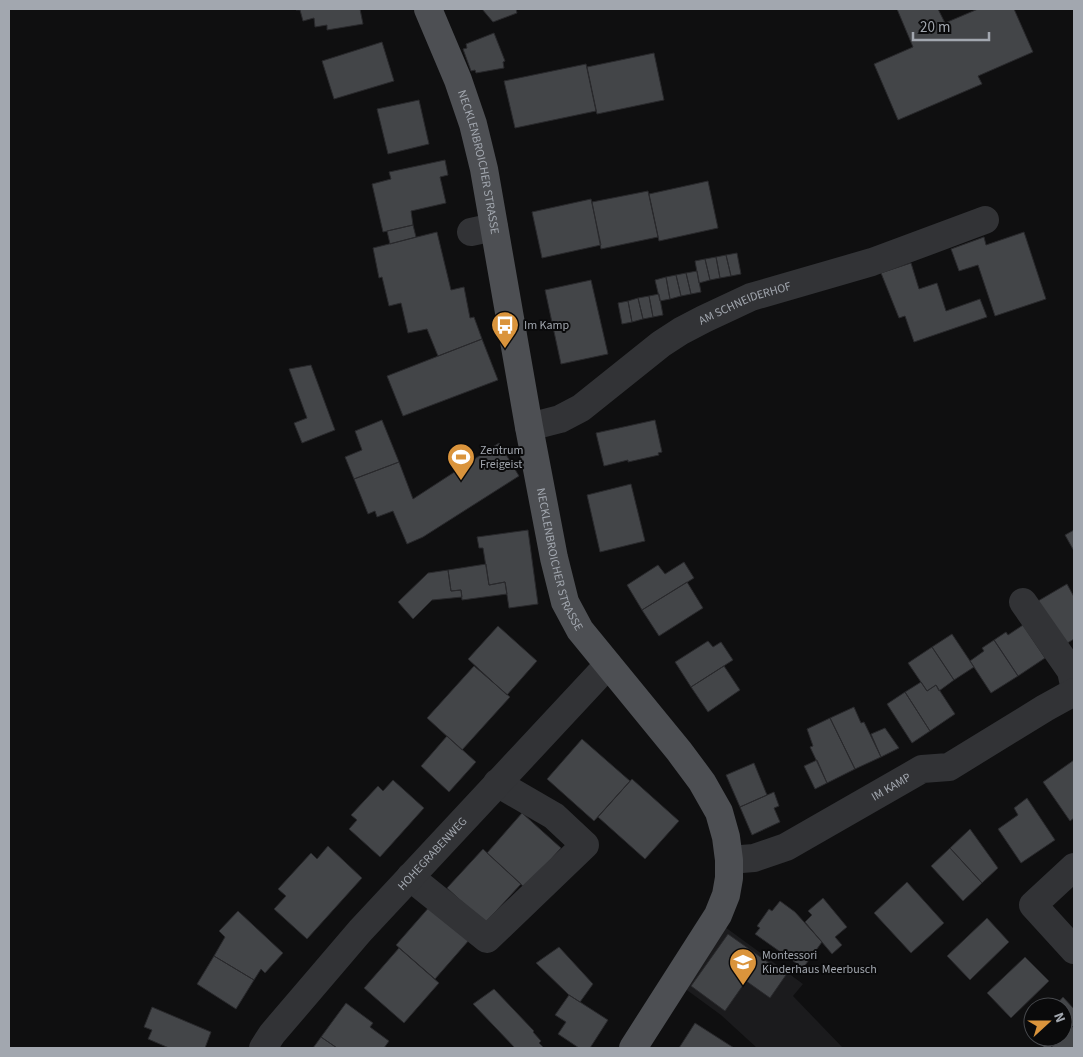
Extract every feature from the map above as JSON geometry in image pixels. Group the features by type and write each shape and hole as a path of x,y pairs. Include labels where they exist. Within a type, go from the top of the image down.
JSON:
{"main road":[{"name":"NECKLENBROICHER STRASSE","path":"428,9 458,80 473,124 484,169 483,229 529,426 543,504 565,602 580,630 702,782 718,812 726,837 729,878 726,895 718,915 632,1048"}],"street":[{"name":"AM SCHNEIDERHOF","path":"529,426 560,419 581,408 661,344 681,331 751,297 872,262 985,220"},
{"path":"1023,602 1071,671 1074,685"},
{"name":"HOHEGRABENWEG","path":"263,1048 272,1034 354,938 608,665"},
{"name":"IM KAMP","path":"729,860 754,858 786,847 922,769 949,767 1074,692"},
{"path":"410,877 487,939 585,846 554,816 497,784"},
{"path":"1074,867 1033,905 1074,950"}],"shaded area":[{"name":"Montessori Kinderhaus Meerbusch","path":"725,927 803,984 793,996 843,1048 757,1048 721,1015 684,988"}],"building":[{"path":"296,9 360,9 363,24 327,30 327,25 315,27 314,18 303,21 300,10"},
{"path":"482,9 516,9 517,13 493,22"},
{"path":"897,9 938,9 945,23 978,9 1014,9 1033,52 978,76 982,84 898,120 874,64 913,47"},
{"path":"494,33 505,61 503,62 504,68 476,73 475,70 471,71 463,49 467,48 466,44"},
{"path":"382,42 394,81 334,99 322,61"},
{"path":"654,53 664,100 597,114 587,67"},
{"path":"586,64 596,111 515,128 504,81"},
{"path":"419,100 429,144 388,154 377,109"},
{"path":"445,160 448,175 440,177 446,203 411,211 413,225 383,232 372,184 391,179 389,172"},
{"path":"708,181 718,228 659,241 649,194"},
{"path":"648,191 658,237 601,249 592,202"},
{"path":"591,199 601,245 542,258 532,212"},
{"path":"413,225 416,237 390,244 387,231"},
{"path":"437,232 451,290 464,287 470,318 474,317 482,339 438,356 427,329 408,333 401,303 389,306 382,277 379,278 373,248"},
{"path":"1024,232 1046,299 995,316 978,265 959,271 951,249 984,237 986,245"},
{"path":"737,253 741,274 731,276 726,255"},
{"path":"726,255 731,276 720,278 716,257"},
{"path":"716,257 720,278 710,280 705,259"},
{"path":"705,259 710,280 699,283 695,261"},
{"path":"911,263 919,289 937,283 946,311 980,299 987,317 914,342 905,316 899,318 881,273"},
{"path":"697,271 701,292 691,294 686,273"},
{"path":"686,273 691,294 681,296 676,275"},
{"path":"676,275 681,296 670,299 666,277"},
{"path":"666,277 670,299 660,301 655,280"},
{"path":"591,280 608,354 561,364 545,290"},
{"path":"659,294 663,315 653,317 649,296"},
{"path":"649,296 653,317 643,319 638,298"},
{"path":"638,298 643,319 632,322 628,301"},
{"path":"628,301 632,322 622,324 618,303"},
{"path":"482,339 498,380 403,416 387,376"},
{"path":"311,365 335,430 302,443 294,423 307,418 289,369"},
{"path":"382,420 399,462 354,479 345,457 362,450 355,431"},
{"path":"655,420 662,452 658,453 659,455 604,466 596,433"},
{"path":"499,443 519,476 423,537 407,544 393,511 377,517 375,511 368,514 354,479 399,462 413,499"},
{"path":"631,484 645,541 600,552 587,495"},
{"path":"528,530 538,604 509,608 505,582 489,585 483,548 479,548 477,537"},
{"path":"1074,530 1074,551 1065,535"},
{"path":"684,562 694,578 642,610 627,585 658,565 665,574"},
{"path":"486,564 489,585 505,582 507,594 462,600 461,590 451,591 448,570"},
{"path":"448,570 451,591 461,590 462,597 432,600 413,619 398,602 428,573"},
{"path":"687,582 703,608 659,636 642,610"},
{"path":"1067,584 1074,597 1074,639 1064,645 1038,601"},
{"path":"1023,625 1045,658 1018,676 994,640 1006,632 1008,635"},
{"path":"498,626 537,661 507,695 468,659"},
{"path":"952,634 974,667 954,680 932,647"},
{"path":"994,640 1018,676 991,693 970,661 984,651 982,648"},
{"path":"708,641 713,647 721,642 733,660 691,687 675,662"},
{"path":"932,647 954,680 939,691 936,685 927,691 908,663"},
{"path":"474,666 510,697 462,750 427,718"},
{"path":"724,666 740,690 708,712 691,687"},
{"path":"921,682 927,691 936,685 955,714 930,731 905,692"},
{"path":"905,692 930,731 912,743 887,704"},
{"path":"854,707 861,723 864,722 881,757 855,769 830,718"},
{"path":"830,718 855,769 827,783 810,747 813,746 807,729"},
{"path":"885,728 899,748 881,757 871,734"},
{"path":"447,736 476,762 449,792 421,766"},
{"path":"582,739 630,781 594,821 547,779"},
{"path":"817,760 827,783 815,789 804,766"},
{"path":"1074,760 1074,818 1070,821 1043,782"},
{"path":"754,763 767,795 740,807 726,775"},
{"path":"632,779 679,821 645,859 598,817"},
{"path":"393,780 424,808 380,857 349,829 357,820 351,815 378,786 383,791"},
{"path":"774,792 779,806 774,808 780,822 752,835 740,807"},
{"path":"1027,798 1055,840 1021,863 998,829 1018,815 1014,808"},
{"path":"522,813 561,848 525,888 487,853"},
{"path":"970,829 998,868 982,883 950,848"},
{"path":"328,846 362,878 307,939 274,909 286,896 278,889 311,853 317,859"},
{"path":"950,848 982,883 963,901 931,866"},
{"path":"483,849 521,884 485,923 447,888"},
{"path":"907,882 944,923 911,953 874,913"},
{"path":"823,898 847,927 835,937 842,945 832,954 805,922 812,915 808,911"},
{"path":"780,901 795,912 822,942 803,968 755,934 760,928 757,926 769,909 772,911"},
{"path":"431,905 470,939 435,979 396,945"},
{"path":"238,911 283,953 265,973 261,969 254,980 214,956 225,937 219,931"},
{"path":"987,918 1009,942 970,980 947,956"},
{"path":"728,934 786,975 770,998 746,981 725,1011 691,986"},
{"path":"559,947 593,984 580,1002 569,995 536,963"},
{"path":"399,948 439,983 404,1023 364,988"},
{"path":"214,956 254,980 236,1009 197,984"},
{"path":"1025,957 1049,981 1033,997 1023,997 1023,1006 1011,1018 987,993"},
{"path":"494,989 534,1031 541,1041 539,1043 544,1048 515,1048 473,1004"},
{"path":"569,995 608,1020 590,1048 579,1048 558,1034 566,1022 555,1015"},
{"path":"346,1003 373,1023 370,1027 389,1041 384,1048 337,1048 321,1037"},
{"path":"152,1007 211,1032 205,1048 169,1048 148,1039 152,1030 144,1027"},
{"path":"1073,1008 1074,1009 1073,1026"},
{"path":"695,1023 734,1048 679,1048"},
{"path":"1073,1026 1074,1048 1050,1048 1073,1047"},
{"path":"321,1037 337,1048 313,1048"}],"place":[{"name":"Im Kamp","path":"505,349"},
{"name":"Zentrum Freigeist","path":"461,481"},
{"name":"Montessori Kinderhaus Meerbusch","path":"743,986"}]}
